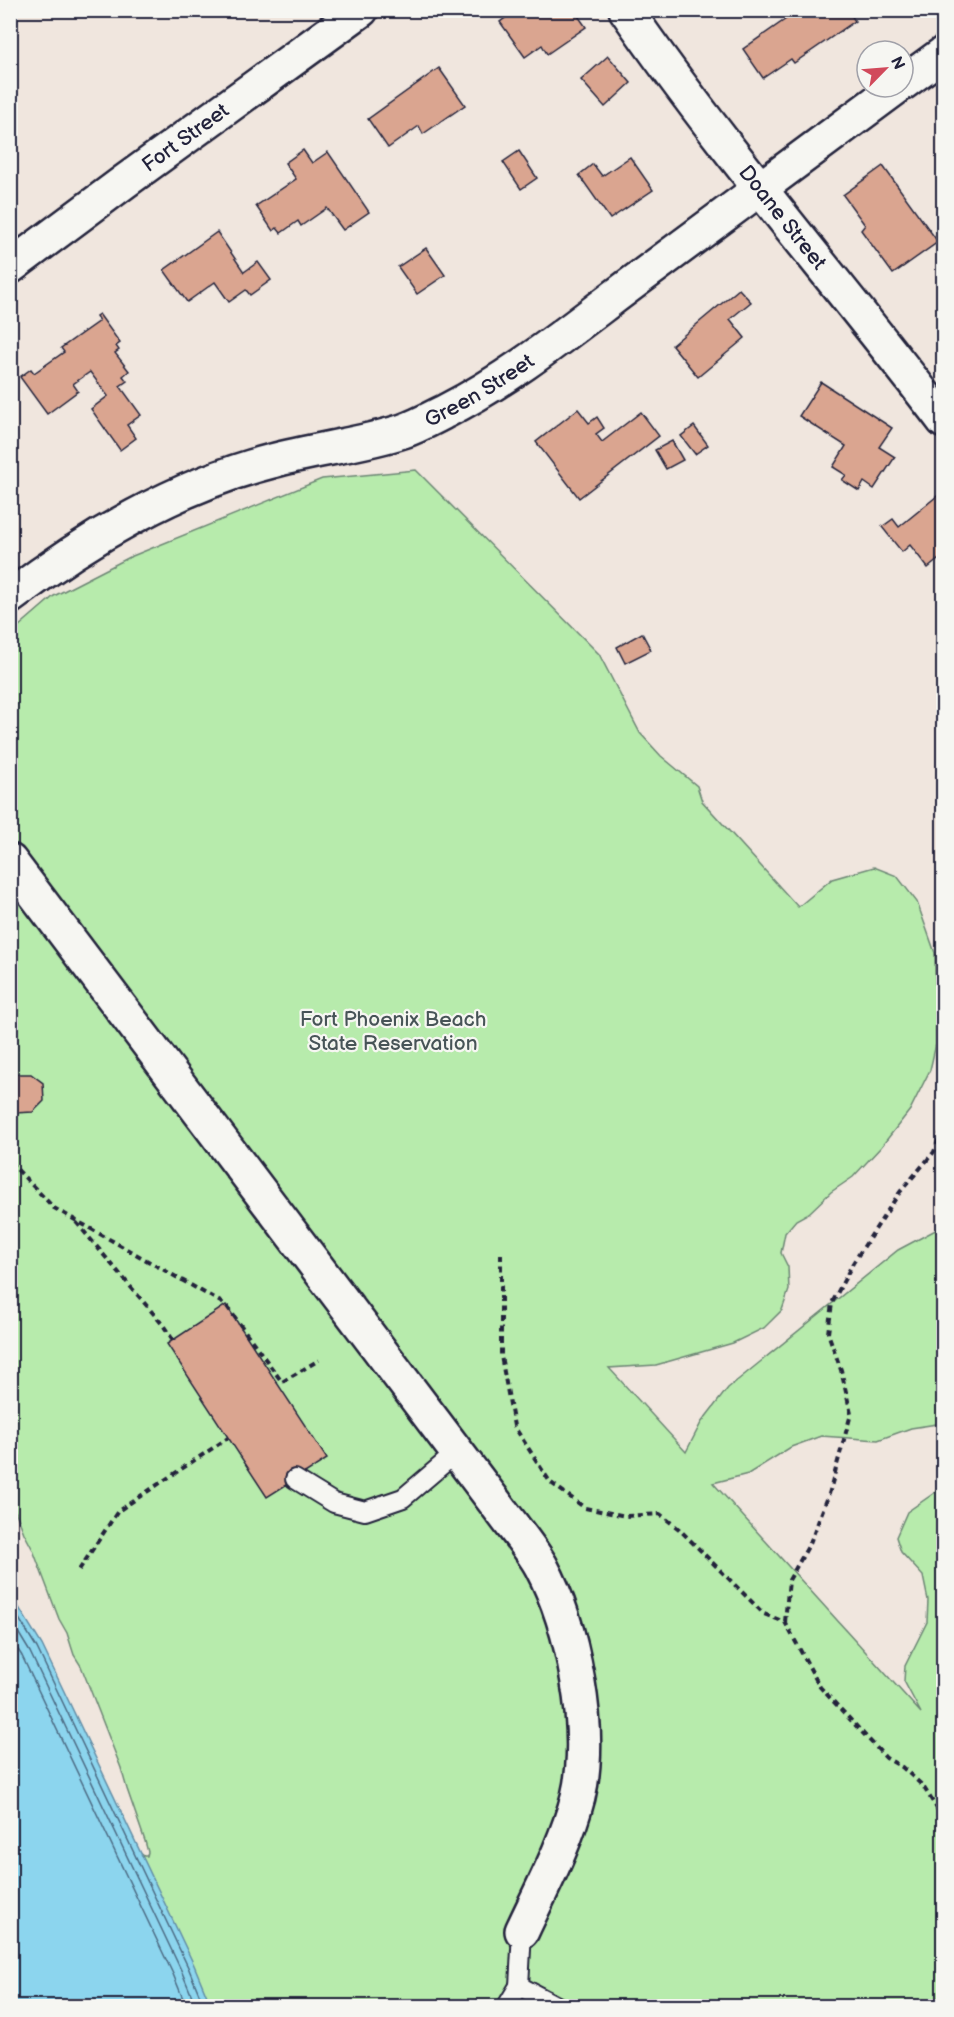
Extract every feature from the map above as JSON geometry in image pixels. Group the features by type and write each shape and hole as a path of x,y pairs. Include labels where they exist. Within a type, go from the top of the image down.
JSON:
{"street":[{"name":"Fort Street","path":"10,267 361,10"},
{"name":"Doane Street","path":"626,10 685,93 759,189 944,420"},
{"path":"915,74 944,53"},
{"name":"Green Street","path":"10,597 89,542 136,515 180,495 269,461 361,442 405,430 447,411 558,340 881,99"},
{"path":"10,861 540,1565 556,1601 578,1685 584,1734 584,1765 578,1797 558,1852 522,1931"}],"lane":[{"path":"295,1479 334,1503 365,1511 403,1498 457,1452"},
{"path":"507,2007 519,1986 522,1931"},
{"path":"519,1986 557,2007"}],"path":[{"path":"944,1124 934,1152 900,1191 853,1263 832,1303 828,1333 841,1370 851,1414 830,1494 810,1543 789,1580 785,1622 819,1688 886,1758 902,1767 923,1786 944,1820"},
{"path":"10,1162 54,1209 226,1305 282,1382 319,1360"},
{"path":"74,1220 163,1325 172,1340"},
{"path":"501,1254 501,1356 514,1426 550,1482 585,1508 626,1516 660,1514 679,1529 764,1614 785,1622"},
{"path":"79,1570 118,1511 228,1438"}],"green space":[{"name":"Fort Phoenix Beach State Reservation","path":"416,470 599,654 640,733 661,756 697,786 702,801 798,907 832,879 874,867 897,876 917,902 935,953 936,1044 930,1070 910,1110 881,1147 853,1177 831,1192 809,1213 796,1220 785,1233 781,1253 788,1267 789,1290 782,1310 764,1328 733,1343 656,1365 609,1368 686,1452 701,1423 728,1388 898,1250 943,1226 943,1423 911,1428 878,1440 821,1436 791,1447 748,1474 713,1483 921,1713 904,1681 905,1666 927,1622 928,1600 923,1576 901,1552 896,1537 907,1512 943,1487 943,2006 148,2006 139,1852 147,1856 148,1852 121,1768 11,1500 11,633 54,596 130,557 322,479"}],"water":[{"path":"10,1593 42,1645 194,1965 211,2006 11,2006"}],"building":[{"path":"516,10 574,10 586,27 547,54 542,45 525,57 500,22"},
{"path":"799,10 848,10 855,21 794,63 791,59 763,78 743,49"},
{"path":"608,56 631,83 605,107 581,80"},
{"path":"439,68 465,105 423,134 419,126 388,148 368,119"},
{"path":"303,150 312,163 328,152 369,212 343,230 327,208 301,226 298,221 281,233 277,228 273,231 256,206 296,179 285,163"},
{"path":"519,151 537,178 521,189 503,162"},
{"path":"630,157 653,190 610,219 579,175 593,164 602,176"},
{"path":"883,166 938,242 893,274 861,230 865,225 843,195"},
{"path":"217,232 244,272 258,262 271,280 250,295 246,290 229,302 215,282 187,302 164,270"},
{"path":"426,248 445,275 417,294 398,267"},
{"path":"739,289 751,302 730,319 745,338 698,377 672,345"},
{"path":"99,314 120,343 116,346 119,350 115,353 129,371 123,376 127,381 120,386 141,415 127,425 136,438 120,450 91,409 108,396 90,372 73,384 78,391 47,414 20,377 31,369 34,373 64,352 61,348 99,321 96,316"},
{"path":"821,382 892,428 879,447 895,457 874,489 864,482 859,491 842,480 846,475 833,467 846,446 799,416"},
{"path":"578,409 589,423 597,417 604,428 596,434 602,442 641,412 659,436 579,498 536,442"},
{"path":"694,426 708,445 695,454 681,436"},
{"path":"672,441 683,460 666,469 655,450"},
{"path":"942,492 944,495 944,555 928,568 910,545 902,552 882,527 893,519 899,527"},
{"path":"642,633 651,650 625,663 617,647"},
{"path":"10,1074 31,1074 43,1083 44,1101 33,1112 14,1113 10,1111"},
{"path":"226,1305 327,1459 267,1497 167,1344"}]}
